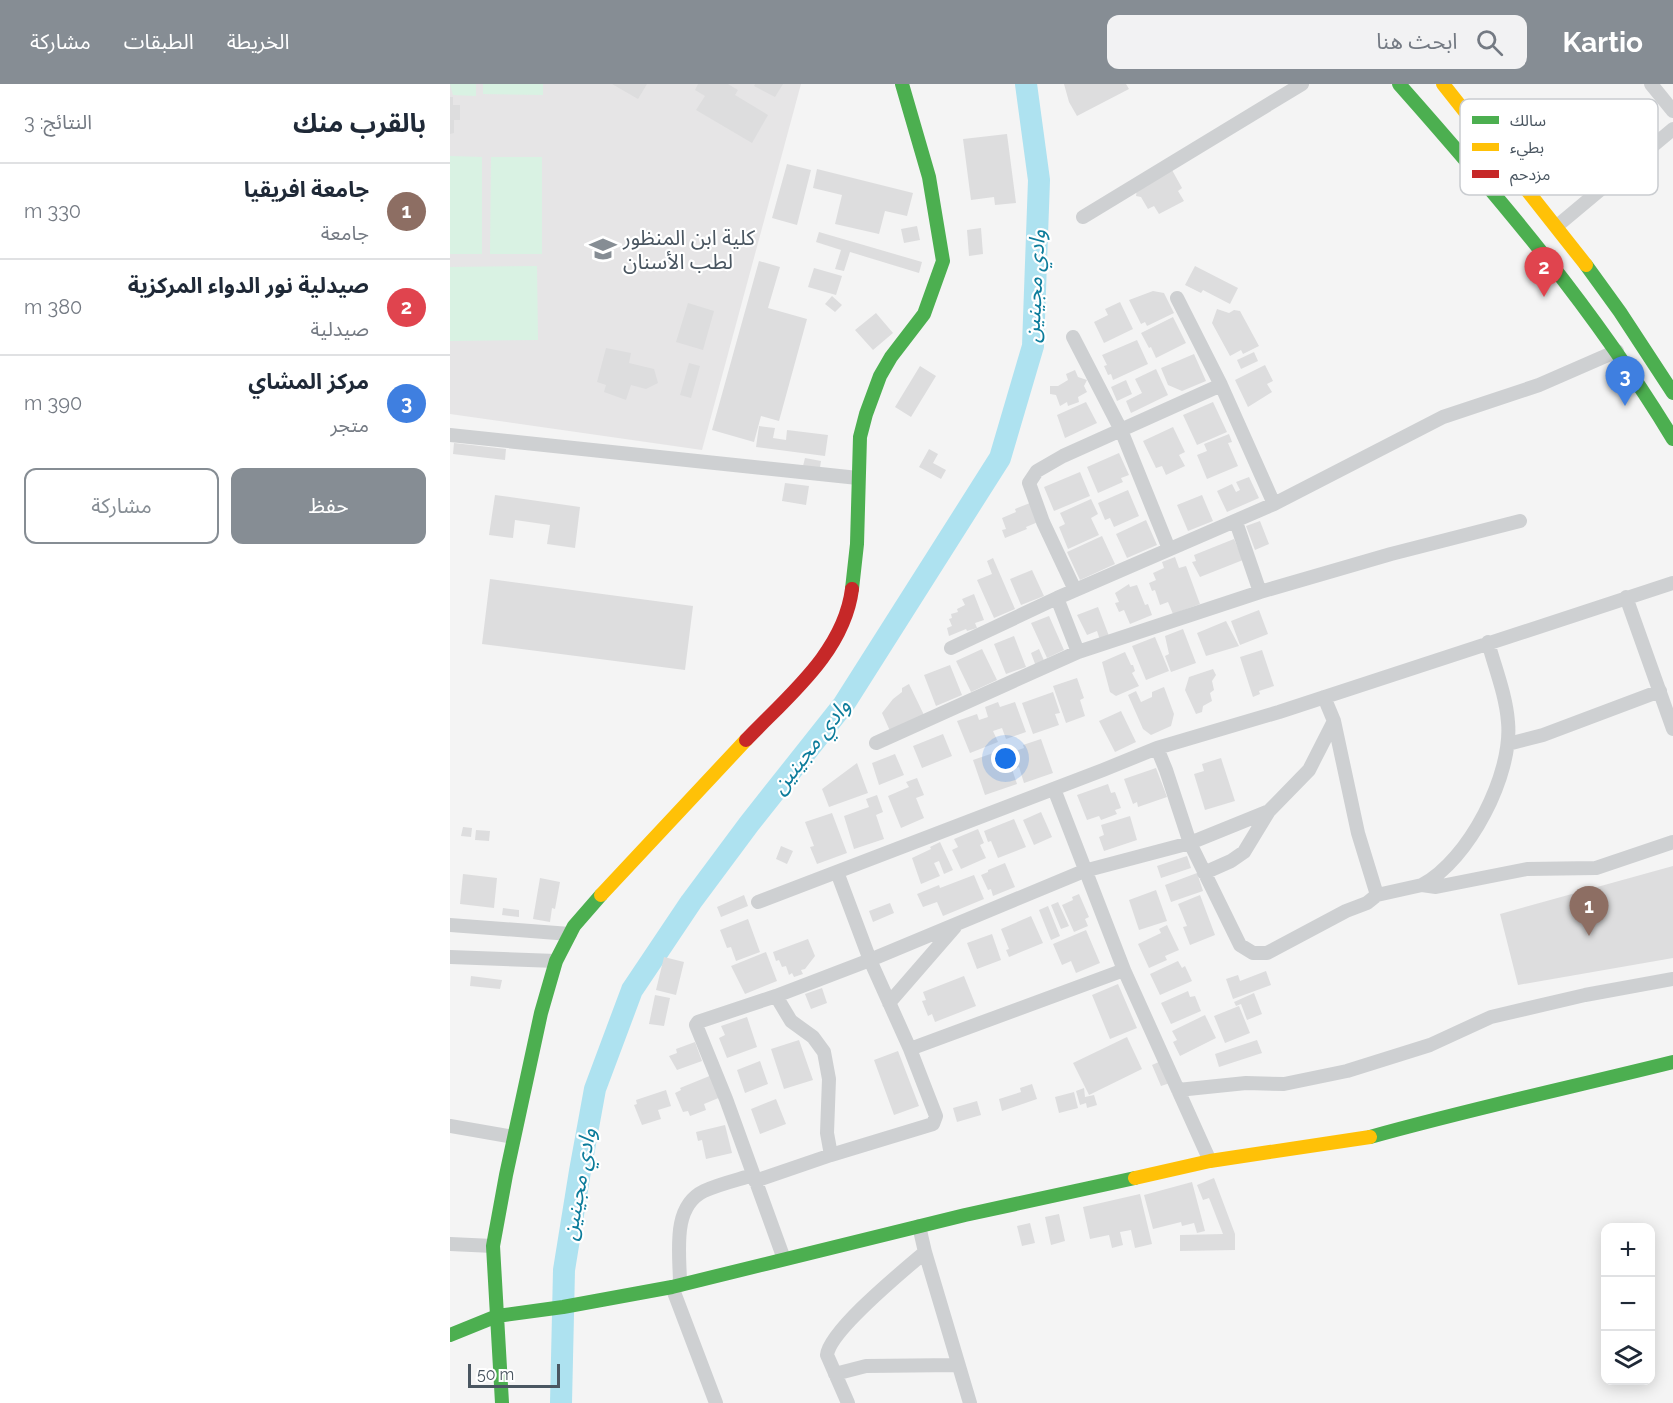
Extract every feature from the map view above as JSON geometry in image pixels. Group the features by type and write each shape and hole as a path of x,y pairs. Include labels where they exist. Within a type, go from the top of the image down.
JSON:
{"main road":[{"path":"502,1403 493,1246 541,1013 556,962 574,926 620,873 824,658 842,628 850,604 857,544 860,437 866,414 891,357 924,314 943,261 928,177 902,84"},
{"path":"1399,84 1460,154"},
{"path":"1443,84 1460,105"},
{"path":"1496,195 1576,295 1617,351 1638,380 1673,439"},
{"path":"1532,195 1627,322 1673,393"},
{"path":"450,1335 497,1316 563,1307 676,1286 919,1226 1210,1161 1362,1138 1673,1062"}],"street":[{"path":"1083,217 1302,84"},
{"path":"1651,84 1673,111"},
{"path":"1658,142 1673,129"},
{"path":"1557,226 1594,195"},
{"path":"1177,298 1221,385 1274,504"},
{"path":"1073,337 1121,430 1169,549"},
{"path":"951,648 1057,598 1236,522 1443,417 1539,385 1617,351"},
{"path":"1076,590 1043,522 1029,483 1038,471 1063,456 1221,385"},
{"path":"450,435 858,478"},
{"path":"876,743 1078,652 1260,591 1520,521"},
{"path":"1236,522 1260,591"},
{"path":"758,902 1157,748 1279,712 1673,583"},
{"path":"1626,597 1673,729"},
{"path":"1057,598 1078,652"},
{"path":"1157,748 1190,843 1240,945 1253,953 1267,953 1346,911 1367,903 1377,895 1422,885 1446,867 1473,834 1487,807 1501,771 1508,744 1506,709 1488,642"},
{"path":"1508,744 1543,735 1660,691"},
{"path":"1324,697 1334,721 1358,833 1377,895"},
{"path":"1204,873 1231,861 1244,852 1269,811 1309,770 1334,721"},
{"path":"1054,789 1084,872 1124,970 1210,1161"},
{"path":"784,1258 696,1025 698,1022 776,996 870,960 1084,872 1190,843 1269,811"},
{"path":"1422,885 1436,887 1527,869 1596,868 1673,842"},
{"path":"716,1403 676,1286 680,1218 687,1204 703,1191 933,1124 936,1116 910,1049 870,960 837,872"},
{"path":"889,1003 957,924"},
{"path":"450,925 570,934"},
{"path":"450,957 556,962"},
{"path":"910,1049 1124,970"},
{"path":"1178,1090 1246,1083 1284,1083 1347,1071 1430,1045 1491,1017 1585,995 1673,979"},
{"path":"776,996 791,1021 813,1037 824,1052 829,1079 827,1133 831,1155"},
{"path":"450,1126 514,1137"},
{"path":"919,1226 970,1403"},
{"path":"450,1244 493,1246"},
{"path":"848,1403 827,1355 832,1340 860,1310 925,1252"},
{"path":"836,1374 866,1366 958,1365"}],"shaded area":[{"name":"كلية ابن المنظور لطب الأسنان","path":"450,84 801,84 702,450 450,414"}],"green space":[{"path":"450,84 476,84 476,96 453,95"},
{"path":"483,84 543,84 543,95 483,94"},
{"path":"450,156 482,157 482,254 450,254"},
{"path":"491,157 542,157 542,254 490,254"},
{"path":"537,266 538,340 450,341 450,267"}],"building":[{"path":"612,84 647,84 638,99"},
{"path":"698,84 728,84 738,90 735,95 768,115 752,143 696,110 705,96 695,90"},
{"path":"755,84 783,84 775,97 754,86"},
{"path":"1064,84 1126,84 1129,89 1077,116 1069,102"},
{"path":"450,97 453,97 453,105 460,105 460,120 454,120 454,133 450,134"},
{"path":"1007,134 1016,203 995,205 994,197 971,200 963,139"},
{"path":"787,164 811,170 797,225 772,218"},
{"path":"817,169 913,193 907,216 885,211 879,234 835,224 842,195 813,188"},
{"path":"1172,170 1182,188 1178,191 1184,201 1159,214 1154,206 1148,209 1141,197 1136,196 1137,189"},
{"path":"917,226 920,240 904,243 901,229"},
{"path":"981,228 983,254 969,256 967,230"},
{"path":"819,232 922,262 919,273 850,252 844,271 835,269 841,250 816,242"},
{"path":"759,261 780,267 768,308 807,319 779,421 761,416 754,442 712,430"},
{"path":"1195,266 1238,288 1230,304 1203,290 1201,293 1185,285"},
{"path":"814,268 842,276 836,295 808,287"},
{"path":"1153,291 1164,293 1174,313 1147,326 1145,322 1141,324 1129,300"},
{"path":"832,296 842,305 835,312 825,304"},
{"path":"1120,302 1133,329 1104,343 1094,322 1108,315 1105,309"},
{"path":"688,303 714,311 703,350 676,342"},
{"path":"1217,309 1229,313 1234,310 1240,311 1259,346 1243,354 1241,350 1230,356 1212,323"},
{"path":"876,313 893,333 873,350 855,330"},
{"path":"1173,317 1186,343 1156,358 1141,333"},
{"path":"1137,340 1148,364 1113,380 1104,366 1107,365 1102,355"},
{"path":"606,348 631,353 629,363 654,369 658,383 646,389 631,385 626,400 604,392 606,385 597,382"},
{"path":"1254,352 1258,361 1241,369 1237,360"},
{"path":"1194,354 1206,381 1182,391 1168,385 1161,368"},
{"path":"689,363 700,366 691,398 680,395"},
{"path":"1265,365 1273,381 1267,384 1272,392 1248,407 1235,380"},
{"path":"920,366 936,376 911,417 895,407"},
{"path":"1156,369 1168,395 1131,413 1126,401 1142,393 1135,379"},
{"path":"1075,370 1078,377 1087,380 1084,386 1087,392 1078,397 1079,402 1068,406 1067,402 1060,406 1056,395 1050,394 1050,386 1058,386 1068,380 1066,374"},
{"path":"1126,380 1132,394 1117,401 1111,387"},
{"path":"1086,402 1097,423 1065,438 1057,415"},
{"path":"1213,402 1227,432 1197,445 1183,415"},
{"path":"759,426 775,428 773,438 786,440 787,430 828,435 825,456 756,447"},
{"path":"1173,427 1185,452 1179,455 1185,466 1166,475 1162,466 1156,468 1143,441"},
{"path":"1229,434 1232,442 1228,443 1238,466 1207,479 1197,455 1207,451 1204,444"},
{"path":"454,443 506,449 505,460 453,454"},
{"path":"929,449 938,454 933,463 946,470 941,479 919,467"},
{"path":"1119,453 1129,475 1121,478 1123,482 1098,493 1087,467"},
{"path":"805,458 821,461 819,474 802,470"},
{"path":"1080,472 1090,496 1054,511 1044,487"},
{"path":"1249,477 1259,498 1227,512 1217,491 1232,484 1236,492 1240,490 1236,482"},
{"path":"785,483 809,486 806,505 782,501"},
{"path":"1128,490 1139,516 1114,527 1110,518 1105,520 1098,503"},
{"path":"495,495 580,507 575,548 547,544 550,525 515,520 513,538 489,535"},
{"path":"1202,495 1213,521 1188,531 1177,505"},
{"path":"1091,499 1098,514 1091,518 1099,535 1068,549 1059,527 1065,524 1060,513"},
{"path":"1030,503 1038,522 1005,538 1002,530 1006,529 1002,518"},
{"path":"1146,520 1157,545 1127,558 1116,534"},
{"path":"1260,521 1269,544 1255,550 1246,526"},
{"path":"1102,536 1115,564 1080,580 1067,552"},
{"path":"1234,539 1243,560 1200,577 1192,562 1196,561 1194,555"},
{"path":"1175,557 1179,568 1186,566 1200,604 1173,614 1168,602 1160,605 1155,590 1152,591 1149,583 1156,580 1153,573 1164,568 1162,562"},
{"path":"993,558 1015,609 994,618 977,580 992,574 987,561"},
{"path":"1032,570 1044,596 1021,605 1010,579"},
{"path":"490,579 693,606 685,670 482,644"},
{"path":"1129,584 1130,587 1137,585 1152,615 1130,624 1124,610 1119,612 1115,603 1119,602 1115,593"},
{"path":"974,594 984,620 975,623 977,628 967,631 966,629 949,636 947,628 952,626 949,619 952,618 951,614 958,612 957,609 965,605 962,599"},
{"path":"1098,607 1109,636 1100,640 1097,631 1087,635 1077,615"},
{"path":"1259,610 1268,634 1240,645 1231,621"},
{"path":"1049,616 1064,650 1047,658 1031,623"},
{"path":"1226,621 1239,646 1206,656 1197,633"},
{"path":"1183,629 1196,663 1171,672 1165,656 1169,654 1165,636"},
{"path":"1014,636 1026,667 1006,674 994,644"},
{"path":"1155,637 1169,671 1146,680 1132,646"},
{"path":"982,649 997,680 971,692 956,661"},
{"path":"1039,649 1046,665 1037,669 1031,653"},
{"path":"1262,650 1274,686 1259,691 1260,694 1253,697 1240,657"},
{"path":"1125,652 1133,665 1135,671 1132,673 1139,686 1116,696 1110,692 1102,662"},
{"path":"950,665 962,695 936,706 924,675"},
{"path":"1213,669 1216,675 1212,681 1214,690 1210,693 1212,701 1203,706 1202,712 1196,714 1185,690 1189,677"},
{"path":"1077,678 1084,698 1080,700 1085,716 1066,723 1053,686"},
{"path":"909,684 924,715 890,731 882,713 902,692 902,688"},
{"path":"1164,687 1174,714 1171,726 1151,735 1143,729 1128,695 1136,691 1141,702 1152,697 1152,692"},
{"path":"1053,692 1060,713 1055,714 1059,725 1033,734 1022,703"},
{"path":"998,702 1000,707 1015,702 1026,732 1006,739 1002,728 993,731 998,742 970,753 957,721 977,714 979,720 988,717 985,707"},
{"path":"1121,711 1136,742 1115,752 1099,721"},
{"path":"943,734 952,756 922,768 913,746"},
{"path":"1041,739 1053,773 1024,783 1019,767 1015,769 1009,753"},
{"path":"1002,750 1017,784 985,795 973,760"},
{"path":"895,754 904,775 879,785 872,763"},
{"path":"1221,758 1235,801 1205,810 1194,774 1204,771 1202,764"},
{"path":"857,763 868,793 829,807 822,789"},
{"path":"1156,768 1167,797 1138,807 1137,802 1133,804 1124,779"},
{"path":"917,778 924,795 916,798 924,818 901,828 888,796 909,787 906,782"},
{"path":"1108,784 1111,793 1115,792 1121,808 1115,810 1117,814 1101,820 1099,816 1087,820 1077,795"},
{"path":"877,795 883,812 876,815 884,839 854,849 844,816 869,807 866,799"},
{"path":"1041,812 1052,837 1034,845 1023,820"},
{"path":"832,813 847,853 817,864 810,847 814,846 805,822"},
{"path":"1130,816 1137,840 1104,851 1099,837 1104,835 1101,825"},
{"path":"1014,819 1026,847 998,858 984,831"},
{"path":"463,827 472,828 471,837 461,836"},
{"path":"978,829 984,843 980,845 986,858 961,869 952,850 958,847 954,839"},
{"path":"476,830 490,831 489,841 475,840"},
{"path":"940,842 953,870 944,874 939,861 934,863 940,876 921,884 912,858"},
{"path":"781,846 793,851 787,864 776,859"},
{"path":"1187,856 1191,868 1161,878 1157,866"},
{"path":"1005,863 1015,887 993,896 981,875"},
{"path":"1673,866 1673,958 1518,985 1500,914"},
{"path":"1197,873 1203,891 1171,902 1165,885"},
{"path":"463,874 497,878 494,908 460,904"},
{"path":"974,875 984,899 943,916 937,902 923,907 917,894"},
{"path":"540,878 560,882 550,922 533,919"},
{"path":"1156,890 1167,921 1139,930 1129,900"},
{"path":"1079,894 1089,917 1085,919 1088,926 1074,932 1062,905"},
{"path":"744,895 748,906 721,917 717,907"},
{"path":"1200,895 1215,935 1190,945 1183,927 1187,926 1178,904"},
{"path":"1058,902 1069,926 1061,929 1051,905"},
{"path":"890,903 894,913 873,922 869,911"},
{"path":"1048,906 1060,936 1051,940 1039,910"},
{"path":"503,908 519,910 519,917 502,915"},
{"path":"1031,916 1043,943 1009,957 1006,950 1009,949 1001,929"},
{"path":"748,919 760,952 736,961 731,947 727,948 720,930"},
{"path":"1167,925 1179,950 1165,956 1167,960 1149,968 1138,944 1161,933 1159,929"},
{"path":"1086,930 1100,963 1076,973 1071,961 1062,965 1053,944"},
{"path":"992,934 1001,960 977,969 967,943"},
{"path":"808,939 815,956 805,969 801,970 803,974 794,977 792,973 789,975 786,966 782,967 779,960 776,961 773,952"},
{"path":"766,952 777,981 745,994 731,966"},
{"path":"664,957 684,962 676,995 656,990"},
{"path":"1178,961 1182,968 1185,966 1192,981 1160,995 1150,974"},
{"path":"1266,971 1271,985 1233,999 1226,979 1238,975 1240,981"},
{"path":"471,976 502,980 500,989 470,986"},
{"path":"964,976 976,1006 935,1022 932,1014 928,1016 922,1001 926,1000 923,992"},
{"path":"1118,984 1137,1028 1110,1039 1092,995"},
{"path":"822,988 827,1003 811,1009 805,994"},
{"path":"1188,991 1190,997 1195,996 1201,1011 1171,1024 1161,1003"},
{"path":"1254,993 1262,1014 1247,1020 1241,1004 1236,1006 1234,1002"},
{"path":"655,995 670,998 664,1026 649,1024"},
{"path":"1239,1006 1250,1033 1225,1043 1214,1016"},
{"path":"1205,1015 1216,1038 1180,1056 1173,1042 1177,1040 1172,1031"},
{"path":"747,1017 757,1047 727,1058 719,1038 725,1035 721,1026"},
{"path":"1127,1037 1142,1069 1089,1095 1073,1063"},
{"path":"799,1040 813,1080 784,1089 771,1049"},
{"path":"1257,1040 1262,1053 1219,1067 1215,1054"},
{"path":"695,1042 702,1061 677,1070 669,1056 677,1053 676,1049"},
{"path":"898,1051 919,1106 894,1115 874,1060"},
{"path":"760,1061 768,1084 745,1093 737,1070"},
{"path":"1161,1061 1170,1083 1161,1086 1152,1065"},
{"path":"712,1075 721,1097 704,1104 706,1110 690,1116 688,1111 683,1112 675,1093 681,1090 680,1088"},
{"path":"1032,1084 1037,1099 1002,1111 999,1099 1021,1092 1020,1088"},
{"path":"1084,1088 1085,1097 1094,1095 1097,1105 1087,1108 1086,1103 1080,1105 1076,1091"},
{"path":"666,1090 671,1106 658,1110 661,1119 642,1125 634,1105 637,1104 636,1100"},
{"path":"1074,1092 1078,1108 1059,1113 1055,1097"},
{"path":"776,1099 786,1124 760,1134 751,1109"},
{"path":"977,1101 981,1115 957,1122 953,1108"},
{"path":"725,1125 732,1153 706,1159 702,1140 698,1141 696,1132"},
{"path":"1214,1178 1235,1234 1235,1250 1180,1251 1180,1235 1223,1234 1209,1198 1203,1200 1197,1185"},
{"path":"1192,1182 1205,1231 1197,1233 1194,1223 1182,1226 1181,1222 1153,1229 1144,1195"},
{"path":"1140,1194 1152,1244 1135,1248 1131,1230 1120,1232 1123,1245 1112,1248 1109,1235 1090,1239 1083,1207"},
{"path":"1059,1214 1065,1241 1051,1245 1045,1217"},
{"path":"1030,1223 1035,1243 1022,1246 1017,1226"}],"waterway":[{"name":"وادي مجينين","path":"561,1403 564,1270 580,1171 595,1089 632,990 691,902 844,704 1000,458 1033,346 1039,180 1026,84"}],"traffic: fast":[{"path":"852,589 857,544 860,437 866,414 880,376 891,357 924,314 943,261 929,177 902,84"},
{"path":"1399,84 1460,154"},
{"path":"1495,195 1611,345 1673,439"},
{"path":"1586,265 1673,393"},
{"path":"502,1403 493,1246 506,1175 541,1013 556,961 574,926 601,895"},
{"path":"1370,1137 1673,1062"},
{"path":"450,1335 497,1316 563,1307 672,1287 965,1215 1135,1178"}],"traffic: slow":[{"path":"1443,84 1460,106"},
{"path":"1531,195 1586,265"},
{"path":"601,895 746,740"},
{"path":"1135,1178 1210,1161 1370,1137"}],"traffic: jam":[{"path":"746,740 812,672 826,653 847,612 852,589"}],"place":[{"name":"كلية ابن المنظور لطب الأسنان","path":"603,249"},
{"name":"صيدلية نور الدواء المركزية","path":"1544,297"},
{"name":"مركز المشاي","path":"1625,406"},
{"name":"جامعة افريقيا","path":"1589,936"}]}
